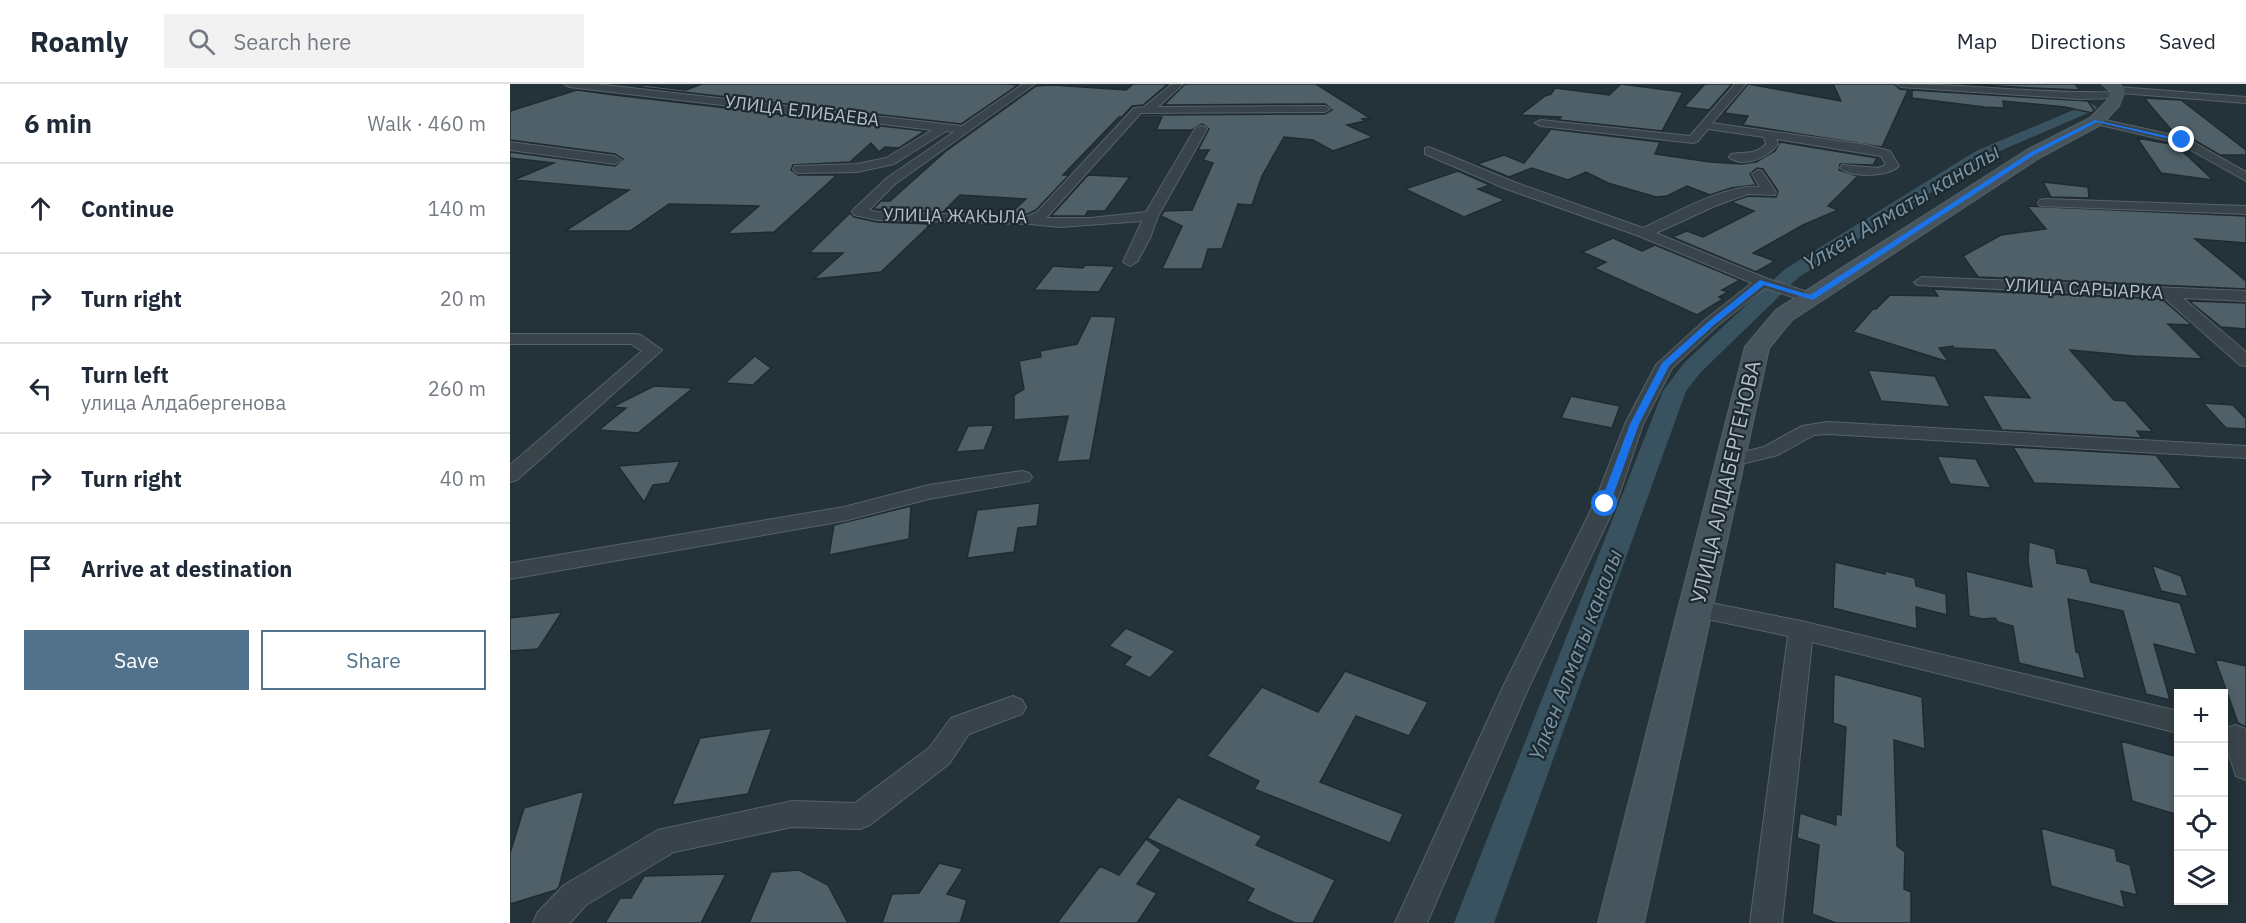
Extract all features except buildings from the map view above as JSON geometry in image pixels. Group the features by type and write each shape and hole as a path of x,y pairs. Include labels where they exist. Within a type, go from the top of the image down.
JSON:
{"main road":[{"name":"УЛИЦА АЛДАБЕРГЕНОВА","path":"1621,923 1757,347 1785,315 2032,154 2096,121 2114,103 2114,90"}],"street":[{"name":"УЛИЦА ЕЛИБАЕВА","path":"568,84 965,130"},
{"name":"УЛИЦА ЖАКЫЛА","path":"1030,84 891,181 859,212 877,216 1030,220 1042,215 1138,110 1147,110 1178,84"},
{"path":"1541,123 1694,140 1713,114 1741,84"},
{"path":"1901,84 2080,96 2114,90 2246,100"},
{"path":"1147,110 1325,109"},
{"path":"2096,121 2182,140 2246,177"},
{"path":"1706,125 1867,149 1886,154 1893,166 1880,172 1846,168"},
{"path":"799,169 857,168 890,160 944,128"},
{"path":"1130,261 1143,238 1151,216 1201,129"},
{"path":"1736,157 1756,157 1769,150 1772,144 1769,136"},
{"path":"510,146 615,160"},
{"path":"1429,151 1509,185 1644,233 1762,282 1811,298"},
{"path":"1644,233 1710,203 1747,190 1770,192 1758,174"},
{"path":"2044,203 2246,210"},
{"path":"1030,220 1049,224 1100,222 1151,216"},
{"path":"1411,923 1515,689 1605,504 1634,424 1665,365 1711,323 1762,282"},
{"name":"УЛИЦА САРЫАРКА","path":"1922,282 2246,296"},
{"path":"2168,293 2246,361"},
{"path":"510,339 635,339 653,350 510,476"},
{"path":"1729,461 1771,451 1809,430 1828,428 2246,452"},
{"path":"510,572 844,514 929,492 1022,477"},
{"path":"1696,609 1801,630 2174,721"},
{"path":"1766,923 1801,630"},
{"path":"549,923 575,895 668,840 792,814 860,816 939,756 960,726 1013,707"},
{"path":"2235,735 2246,768"}],"waterway":[{"name":"Үлкен Алматы каналы","path":"1474,923 1675,391 1692,368 1792,273 1981,154 2090,107"}],"route":[{"path":"1605,504 1634,424 1665,365 1711,323 1762,282 1811,298 2032,154 2096,121 2182,140"}]}
